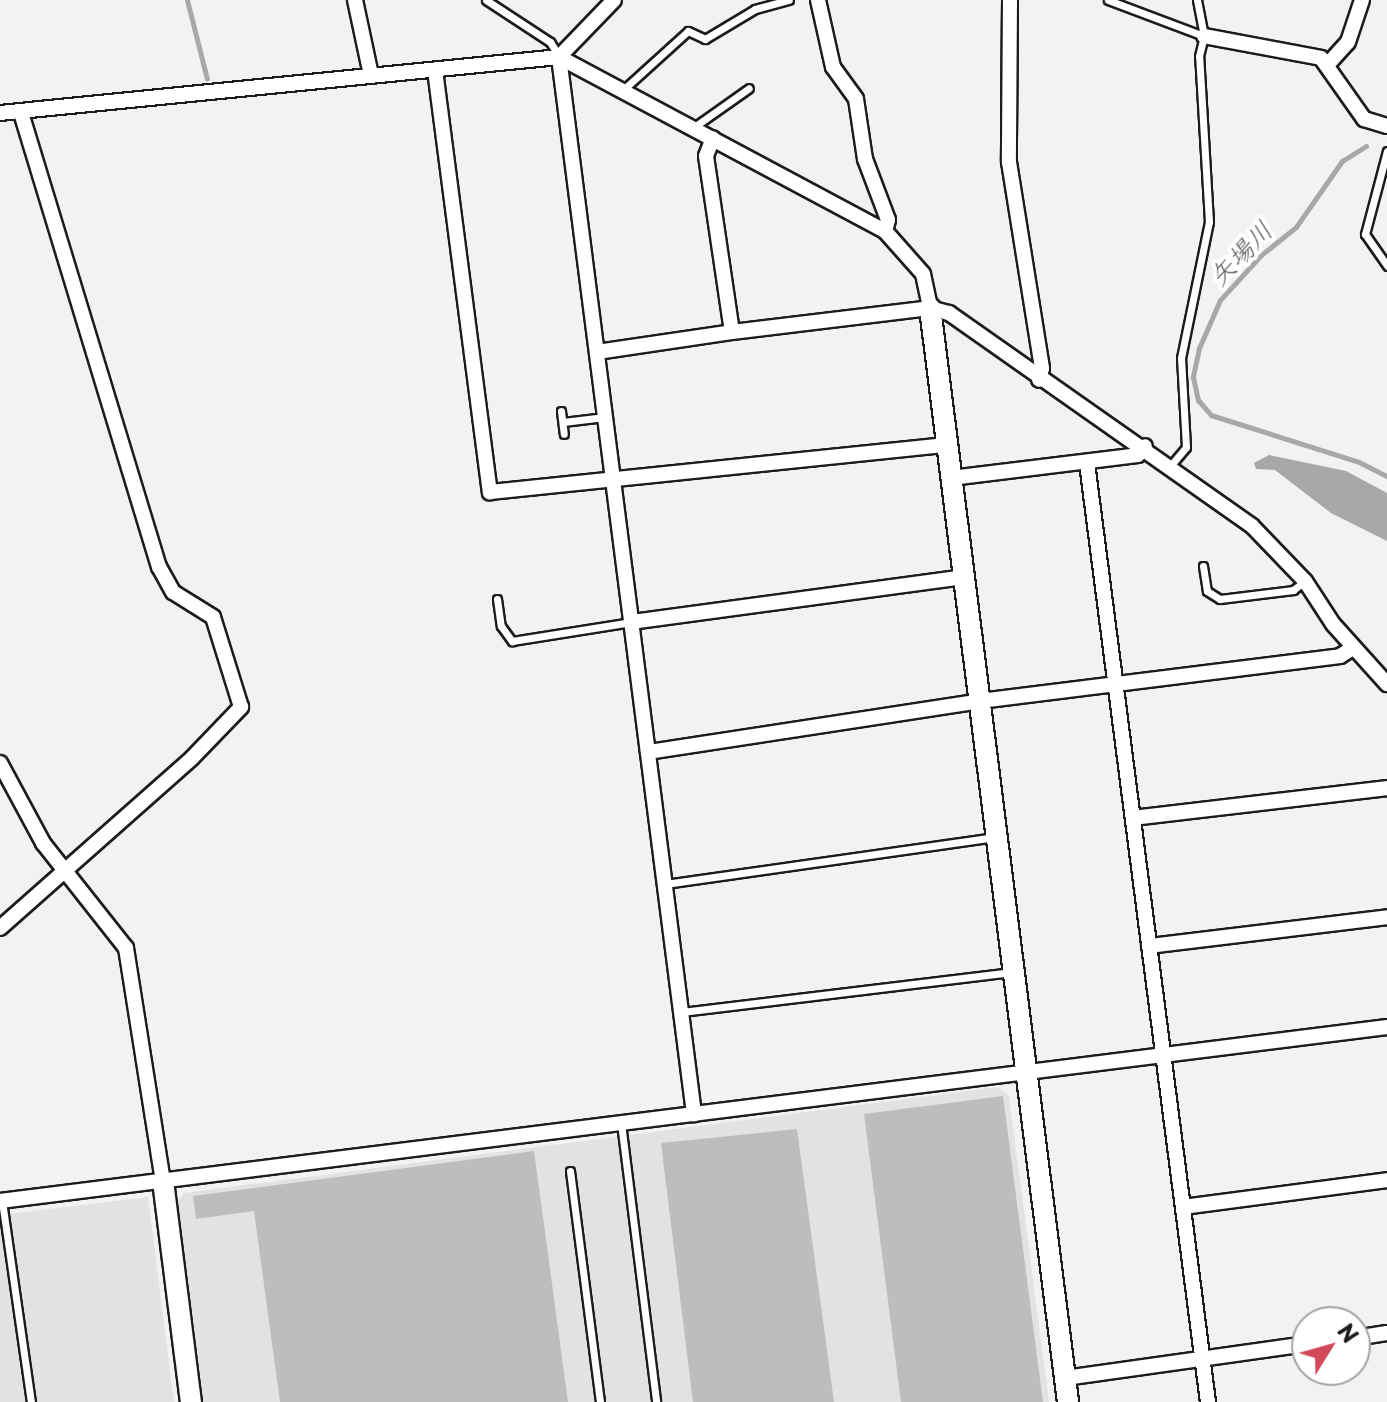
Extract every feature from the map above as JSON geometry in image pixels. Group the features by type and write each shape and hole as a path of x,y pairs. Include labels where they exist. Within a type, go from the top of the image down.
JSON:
{"street":[{"path":"355,0 371,75"},
{"path":"559,57 614,0"},
{"path":"818,0 833,67 856,99 865,159 886,210 885,231"},
{"path":"1010,0 1005,97 1009,162 1042,368 1039,380"},
{"path":"1329,63 1348,42 1362,0"},
{"path":"1204,36 1309,53 1329,63 1364,119 1387,126"},
{"path":"559,57 694,1114"},
{"path":"0,113 559,57 885,231 923,274 930,308 1068,1402"},
{"path":"435,70 487,487 501,494 947,445"},
{"path":"0,928 63,869 192,758 241,707 213,617 173,592 159,567 21,112"},
{"path":"713,138 706,156 732,332"},
{"path":"597,352 930,308 949,313 1039,380 1145,446 1252,526 1305,581 1353,648 1387,684"},
{"path":"951,478 1138,455 1145,446"},
{"path":"1087,463 1208,1402"},
{"path":"632,622 964,577"},
{"path":"648,752 980,701 1340,656 1353,648"},
{"path":"0,763 63,869 113,928 132,966 191,1402"},
{"path":"1133,818 1387,788"},
{"path":"1149,946 1387,917"},
{"path":"1,1201 1387,1027"},
{"path":"1183,1207 1387,1180"},
{"path":"1065,1378 1291,1346"}],"lane":[{"path":"486,0 550,42 559,57"},
{"path":"624,89 688,31 705,39 755,9 789,0"},
{"path":"1108,0 1204,36"},
{"path":"1171,465 1186,447 1181,358 1209,222 1199,56 1204,36 1197,0"},
{"path":"694,127 749,88"},
{"path":"1387,151 1365,234 1387,266"},
{"path":"561,411 564,434"},
{"path":"563,422 605,417"},
{"path":"1203,566 1207,591 1220,599 1293,590 1305,581"},
{"path":"497,599 501,626 512,641 632,622"},
{"path":"665,884 997,836"},
{"path":"681,1012 1014,972"},
{"path":"621,1123 656,1402"},
{"path":"570,1171 600,1402"},
{"path":"1,1201 31,1402"}],"shaded area":[{"path":"1269,455 1346,471 1387,493 1387,541 1331,513 1275,470 1256,469 1254,463"},
{"path":"998,1087 1009,1096 1049,1402 204,1402 178,1201 184,1193"},
{"path":"148,1197 174,1402 0,1402 0,1215"}],"building":[{"path":"1003,1096 1043,1402 901,1402 864,1114"},
{"path":"797,1129 834,1402 693,1402 661,1143"},
{"path":"534,1151 568,1402 280,1402 254,1211 196,1219 193,1196"}],"waterway":[{"path":"187,0 207,79"},
{"name":"矢場川","path":"1366,146 1342,161 1296,227 1261,255 1220,300 1199,348 1193,377 1198,400 1211,415 1359,462 1387,476"}]}
